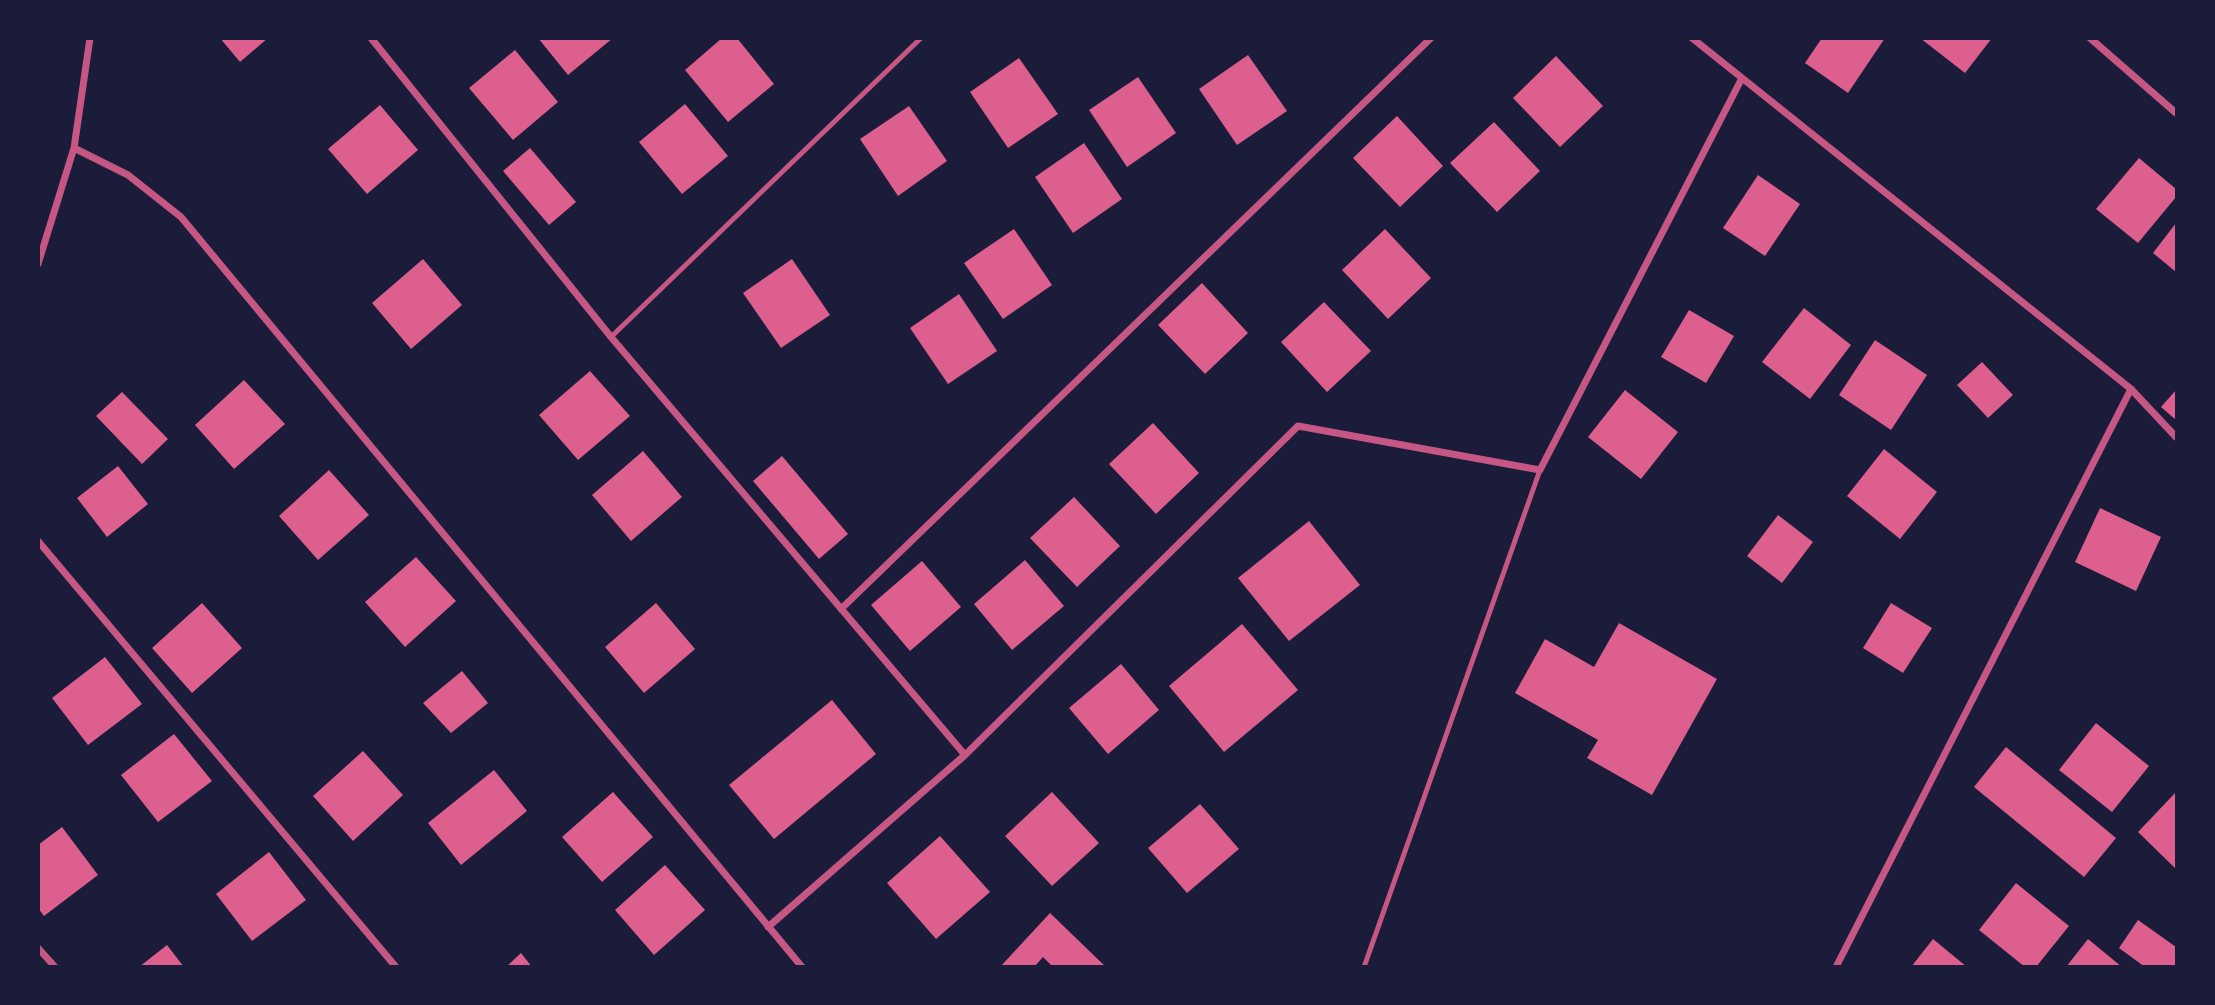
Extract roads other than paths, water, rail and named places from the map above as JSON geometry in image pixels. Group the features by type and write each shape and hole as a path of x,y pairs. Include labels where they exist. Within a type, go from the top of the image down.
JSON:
{"street":[{"path":"38,264 74,148 90,38"},
{"path":"371,38 611,337 965,755"},
{"path":"841,609 1431,38"},
{"path":"1692,38 2131,389 2176,437"},
{"path":"2090,38 2176,113"},
{"path":"768,927 965,755 1298,426 1540,470 1742,78"},
{"path":"74,148 128,175 181,217 802,967"},
{"path":"1836,967 2131,389"},
{"path":"38,541 396,967"},
{"path":"38,948 55,967"}],"lane":[{"path":"611,337 921,38"},
{"path":"1364,967 1540,470"}]}
